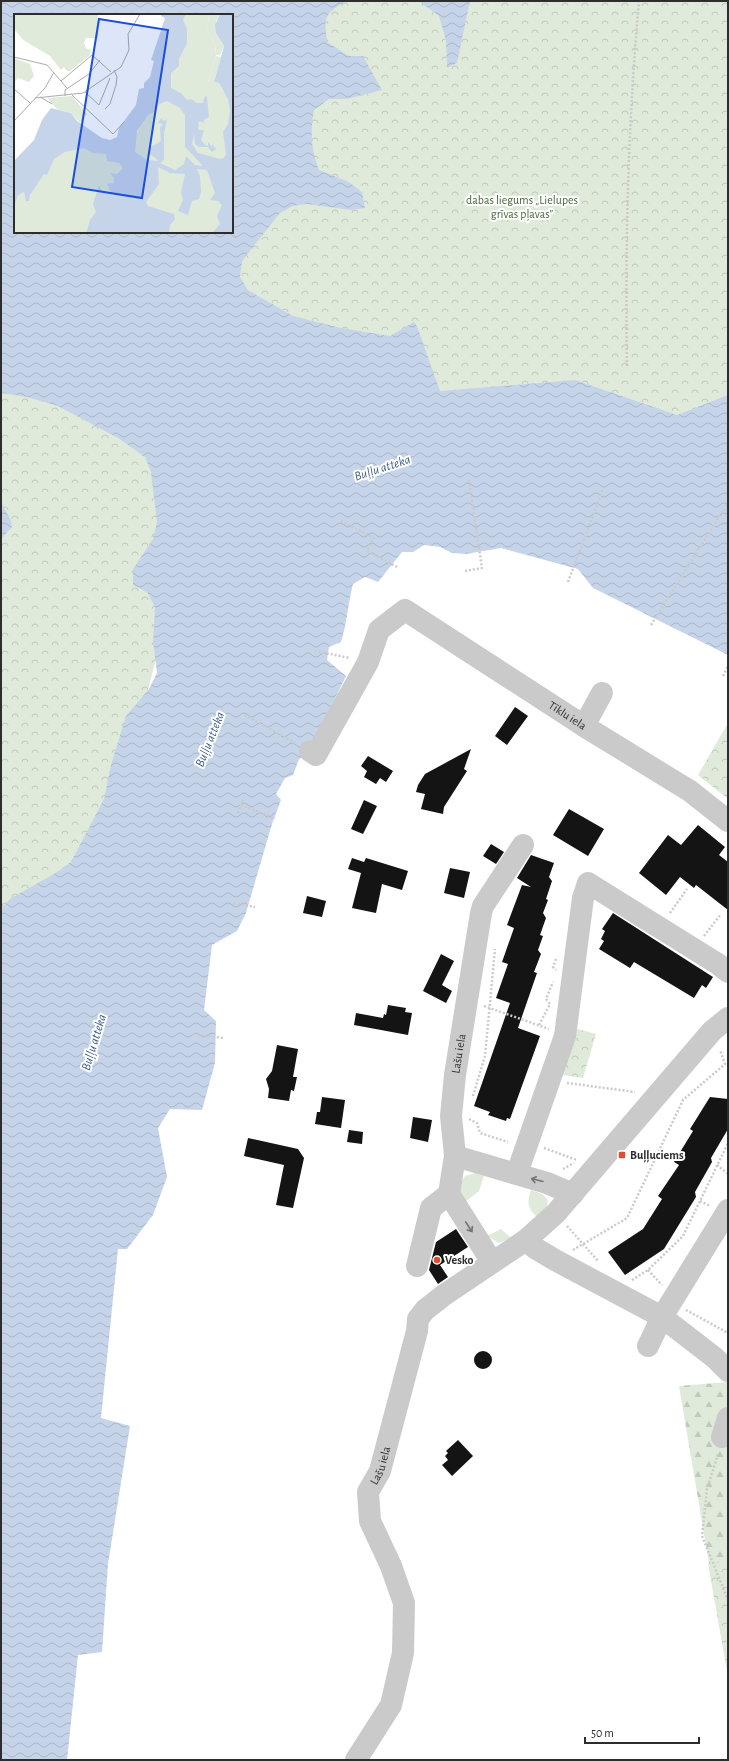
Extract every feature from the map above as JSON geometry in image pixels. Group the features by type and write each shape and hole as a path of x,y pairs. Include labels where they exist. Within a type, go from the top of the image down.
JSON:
{"street":[{"name":"Tīklu iela","path":"310,751 316,755 368,662 379,630 405,610 584,726 690,791 728,822"},
{"path":"584,726 602,694"},
{"name":"Lašu iela","path":"449,1194 455,1156 451,1116 455,1075 466,1000 483,906 523,845"},
{"path":"517,1173 551,1081 565,1036 583,898 588,883 718,964 728,972"},
{"name":"Lašu iela","path":"356,1760 391,1705 403,1653 404,1603 391,1566 370,1521 368,1492 380,1471 413,1346 418,1319 425,1310 444,1294 526,1240 556,1213 654,1097 720,1024"},
{"path":"455,1156 547,1182 573,1194"},
{"path":"417,1266 431,1208 449,1194 492,1262"},
{"path":"648,1346 667,1309 728,1210"},
{"path":"526,1240 535,1248 555,1260 667,1309 728,1371"}],"path":[{"path":"627,366 626,249 628,154 639,1"},
{"path":"465,571 482,568 469,480"},
{"path":"568,582 603,489"},
{"path":"651,625 728,503"},
{"path":"342,521 374,538 367,551 397,567"},
{"path":"315,651 329,654"},
{"path":"723,676 728,666"},
{"path":"245,716 310,751"},
{"path":"238,813 244,797"},
{"path":"241,805 275,818"},
{"path":"666,918 687,889"},
{"path":"234,903 255,907"},
{"path":"703,937 721,914"},
{"path":"472,1097 485,1056 495,948"},
{"path":"466,1000 539,1025"},
{"path":"555,1260 627,1218 683,1100 725,1064 720,1024"},
{"path":"193,1034 223,1038"},
{"path":"551,1081 640,1093 654,1097"},
{"path":"466,1118 477,1123 480,1133 513,1144 516,1136 578,1160"},
{"path":"629,1282 648,1270 683,1236 728,1143"},
{"path":"717,1165 728,1174"},
{"path":"556,1213 602,1266"},
{"path":"667,1309 728,1333"},
{"path":"725,1430 707,1489 702,1536 728,1600"}],"green space":[{"name":"dabas liegums „Lielupes grīvas pļavas”","path":"1,1 728,1 728,454 351,381 162,637 1,1242"},
{"path":"728,723 728,799 698,775"},
{"path":"564,1025 596,1034 583,1078 550,1073"},
{"path":"476,1173 484,1176 479,1191 465,1202 461,1196 459,1185 465,1176"},
{"path":"531,1190 542,1194 548,1200 547,1208 537,1217 531,1211 529,1205"},
{"path":"501,1229 511,1238 499,1243 487,1236"},
{"path":"728,1382 728,1676 679,1386"},
{"path":"728,1559 728,1676 708,1564"}],"water":[{"name":"Buļļu atteka","path":"1,1 347,1 334,9 327,17 327,42 349,56 363,56 382,90 347,99 329,99 314,110 312,140 314,155 319,170 349,182 362,192 365,208 351,210 307,204 293,206 280,213 242,261 240,277 248,290 293,316 341,328 390,336 414,322 417,326 440,391 575,380 677,415 728,395 728,655 593,588 578,569 501,548 466,554 452,553 440,547 424,545 413,552 402,552 378,582 365,577 353,584 341,642 329,647 327,660 346,676 308,755 299,759 293,775 285,778 276,794 281,800 272,824 246,913 237,931 212,945 204,1010 216,1021 215,1063 202,1110 170,1109 158,1128 167,1177 153,1215 127,1249 118,1249 101,1418 130,1426 108,1564 102,1652 78,1655 67,1760 1,1760 1,908 10,899 57,872 71,862 104,799 111,765 126,716 149,689 157,673 153,641 155,607 147,592 133,585 133,569 153,539 157,522 151,472 145,457 118,438 58,406 27,397 1,393"},
{"path":"419,1 470,1 457,63 447,68 446,40 439,16"},
{"path":"1,502 11,521 12,527 1,539"}],"building":[{"path":"515,707 528,716 507,745 495,736"},
{"path":"471,749 464,769 467,771 444,807 443,814 421,809 425,794 416,792 418,785 425,774"},
{"path":"368,756 393,771 386,782 380,778 376,784 364,777 367,771 361,766"},
{"path":"364,800 377,806 363,834 351,829"},
{"path":"569,809 604,829 588,856 553,835"},
{"path":"698,825 725,847 719,855 728,862 728,910 696,885 694,888 680,877 666,895 639,873 668,835 681,845"},
{"path":"491,844 504,852 496,864 483,856"},
{"path":"531,855 554,863 549,877 552,881 546,899 548,900 543,913 546,918 540,935 543,936 538,950 541,954 534,972 537,973 518,1028 540,1036 510,1119 507,1118 506,1121 488,1115 490,1112 474,1106 510,1003 496,998 508,964 502,962 514,928 507,925 522,885 531,887 517,878"},
{"path":"352,858 364,862 366,858 408,871 402,890 382,884 376,913 352,908 361,873 348,869"},
{"path":"450,868 470,872 464,898 444,893"},
{"path":"307,896 326,901 322,917 303,913"},
{"path":"613,913 713,977 706,988 702,985 694,998 634,962 630,968 599,949 604,941 601,939 605,931 602,929"},
{"path":"441,954 454,961 442,985 452,991 446,1003 423,991"},
{"path":"388,1005 406,1008 405,1012 412,1013 408,1035 354,1025 356,1013 383,1018 384,1014 386,1015"},
{"path":"277,1045 298,1049 293,1077 297,1077 294,1091 291,1090 289,1101 268,1098 269,1089 266,1079 272,1071"},
{"path":"322,1097 345,1100 341,1128 315,1124 317,1112 320,1112"},
{"path":"710,1097 728,1099 728,1129 711,1158 712,1162 695,1192 696,1197 664,1249 625,1275 608,1252 643,1229 662,1199 658,1196 679,1165 674,1162 693,1131 690,1129"},
{"path":"413,1117 432,1120 428,1142 410,1138"},
{"path":"349,1130 363,1132 362,1144 347,1142"},
{"path":"248,1138 298,1149 304,1158 293,1208 276,1205 284,1165 244,1156"},
{"name":"Vesko","path":"456,1229 468,1247 440,1265 448,1277 438,1284 429,1270 436,1242"},
{"path":"479,1351 487,1351 492,1356 490,1367 487,1369 479,1369 474,1364 474,1356"},
{"path":"458,1440 473,1456 452,1476 442,1465 448,1460 445,1456 448,1453 446,1451"}],"place":[{"name":"Buļļuciems","path":"622,1155"},
{"name":"Vesko","path":"437,1260"}]}
